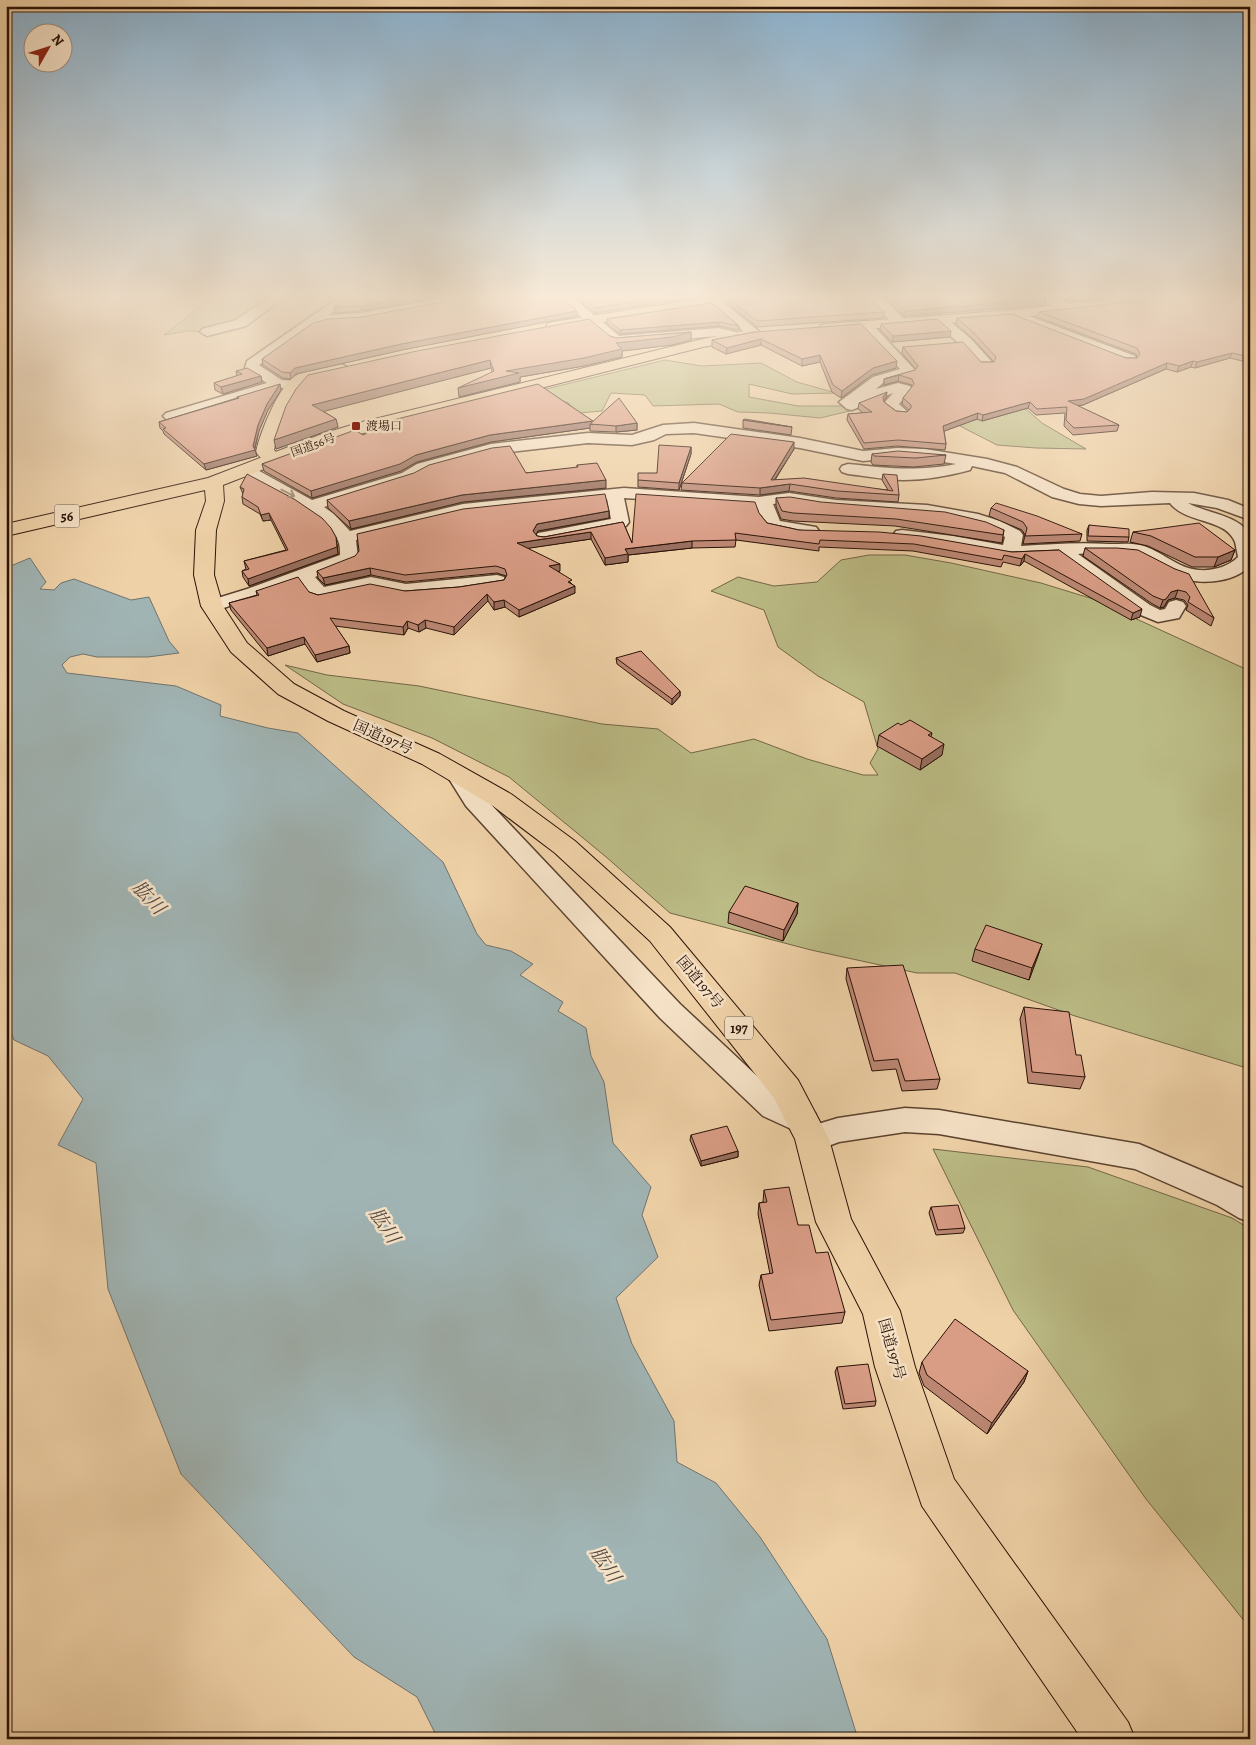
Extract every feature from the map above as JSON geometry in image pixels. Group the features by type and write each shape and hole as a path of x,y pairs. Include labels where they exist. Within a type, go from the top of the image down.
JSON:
{"main road":[{"path":"274,459 265,452 265,445 287,384 312,376"},
{"name":"国道56号","path":"6,530 214,482 328,438 364,427 566,376"},
{"name":"国道197号","path":"214,482 216,501 206,530 204,575 212,606 239,648 286,689 336,716 431,759 502,800 565,847 660,934 786,1089 808,1130 834,1222 881,1311 895,1367 937,1491 1111,1739"}],"street":[{"path":"270,376 287,384"},
{"path":"890,376 878,380 865,391 846,402 852,406 865,402 888,389 898,387 905,390 892,403 892,408 901,413"},
{"path":"171,416 287,384"},
{"path":"313,505 408,476 423,467 491,449 588,438 632,440 648,437 663,430 694,428 800,443 863,456 897,453 925,454 981,463 1011,470 1058,493 1079,499 1101,501 1174,497 1194,498 1250,514"},
{"path":"842,469 903,475 933,473 981,463"},
{"path":"212,606 254,593 350,558 352,548 347,537 313,505 256,477 246,470"},
{"path":"347,537 463,509 615,494 761,502 770,498 800,498 833,505 931,509 969,517 1004,528 1014,535 1011,552"},
{"path":"544,537 620,522 615,494"},
{"path":"887,533 953,541 1011,552 1061,548 1137,550 1152,555 1181,572 1199,576 1218,575 1239,566 1247,558 1246,543 1231,525 1221,520 1187,510 1178,504 1174,497"},
{"path":"761,502 766,506 769,519 774,525 799,530 828,532"},
{"path":"1061,548 1073,560 1143,609 1158,616 1172,614 1176,606"},
{"path":"303,574 319,594 371,583 406,590 497,581"},
{"path":"457,774 474,801 670,1010 747,1084 774,1107 808,1130 838,1130 905,1120 939,1122 1138,1157 1228,1195 1250,1208"}],"green space":[{"path":"598,376 786,376 797,382 836,393 792,394 749,384 749,397 798,406 852,406 854,410 820,418 738,412 719,404 653,406 645,395 611,393 602,411 579,413 567,402 423,419"},
{"path":"888,376 978,376 993,380 1042,423 1086,449 997,445 954,423 981,419 914,377 886,385 878,380"},
{"path":"869,555 905,555 1041,583 1093,599 1250,671 1250,1069 1075,1016 955,973 917,973 811,950 670,913 605,856 509,777 432,738 343,704 285,665 327,675 419,686 602,724 658,729 691,753 754,739 807,759 863,775 878,775 870,763 878,749 864,702 818,676 778,647 764,610 711,591 738,577 774,586 817,582 841,560"},
{"path":"933,1149 1088,1167 1232,1218 1250,1229 1250,1628 1146,1499 1013,1310"}],"water":[{"name":"肱川","path":"30,558 46,582 40,589 54,590 61,583 74,579 131,600 149,597 169,641 179,653 148,657 97,657 83,654 70,657 62,665 67,673 176,686 221,705 220,716 268,728 298,733 443,862 477,934 486,945 511,951 533,964 520,975 563,1002 558,1011 586,1028 591,1056 604,1082 613,1143 651,1187 642,1215 658,1257 616,1298 632,1344 674,1421 677,1462 716,1483 760,1537 827,1639 858,1739 438,1739 417,1697 354,1657 181,1474 108,1289 96,1163 58,1145 83,1099 48,1056 14,1040 6,1017 6,563 13,565"}],"building":[{"path":"234,376 259,376 221,387 214,383"},
{"path":"307,376 425,376 312,405 336,419 274,440 286,406 296,389"},
{"path":"482,376 505,376 458,388"},
{"path":"829,376 862,376 842,391 833,385"},
{"path":"904,376 1136,376 1084,399 1068,401 1119,425 1074,428 1066,420 1067,407 1037,409 1030,402 983,415 978,413 943,426 946,444 898,440 864,443 848,414 872,412 859,403 887,392 883,397 884,402 896,411 907,412 911,405 903,398 914,384 912,379"},
{"path":"280,384 267,404 258,425 253,446 255,450 204,464 163,429 166,428 159,422 239,398 237,397"},
{"path":"538,384 593,421 490,435 416,455 400,464 311,491 262,464 355,430 363,435 397,419"},
{"path":"619,398 637,423 616,426 590,424"},
{"path":"745,419 792,427 743,420"},
{"path":"731,434 794,442 771,480 804,478 893,491 883,474 897,475 899,495 837,491 790,484 760,488 682,483"},
{"path":"659,445 691,447 679,483 638,480 638,473 657,473"},
{"path":"510,446 526,473 597,463 606,480 462,495 349,521 327,500 414,473 429,465 492,448"},
{"path":"898,451 946,455 916,458 874,456 872,454"},
{"path":"247,474 294,499 322,518 336,537 337,547 248,579 242,571 249,569 244,561 288,550 269,513 261,515 258,507 242,497 244,489 240,487"},
{"path":"605,494 609,511 537,524 533,531 537,536 544,537 623,522 632,543 636,494 755,502 759,513 767,523 799,530 879,532 921,536 1012,552 1059,550 1142,609 1133,613 1025,554 1022,559 1004,555 1002,560 914,544 820,540 819,544 735,533 736,540 692,541 625,549 628,554 605,558 591,532 517,543 560,564 549,566 572,580 568,582 575,586 519,610 504,600 494,602 487,594 454,627 425,620 418,625 407,621 403,627 330,618 349,646 315,655 304,637 267,648 229,603 259,595 256,591 298,577 309,592 318,595 370,584 405,591 459,587 504,580 507,575 505,569 496,566 405,575 370,568 323,578 317,571 355,556 359,551 357,534 463,509"},
{"path":"790,497 821,502 945,512 986,522 1004,530 1003,535 896,519 782,511 776,498"},
{"path":"996,503 1037,516 1082,534 1025,536 1027,528 1023,522 991,508"},
{"path":"1199,523 1235,550 1218,557 1195,557 1151,536 1133,532"},
{"path":"1089,525 1129,529 1129,537 1088,536"},
{"path":"1085,548 1138,550 1189,574 1214,618 1188,602 1190,597 1186,592 1178,590 1171,592 1163,600 1153,596"},
{"path":"641,651 680,691 672,699 616,658"},
{"path":"910,720 932,733 928,735 944,744 922,759 879,735 898,723 901,725"},
{"path":"745,886 798,903 784,930 729,912"},
{"path":"986,925 1042,944 1032,968 975,949"},
{"path":"903,965 940,1079 905,1081 898,1059 874,1061 847,968"},
{"path":"1024,1007 1069,1012 1076,1055 1081,1055 1085,1077 1032,1072"},
{"path":"727,1126 738,1151 701,1161 691,1135"},
{"path":"789,1187 798,1225 809,1225 816,1253 828,1252 845,1312 771,1320 761,1275 773,1273 759,1203 767,1202 764,1190"},
{"path":"958,1205 965,1228 938,1230 931,1207"},
{"path":"955,1319 1028,1371 992,1423 927,1375 922,1362"},
{"path":"868,1364 876,1401 845,1404 837,1367"}],"place":[{"name":"渡場口","path":"356,426"}]}
